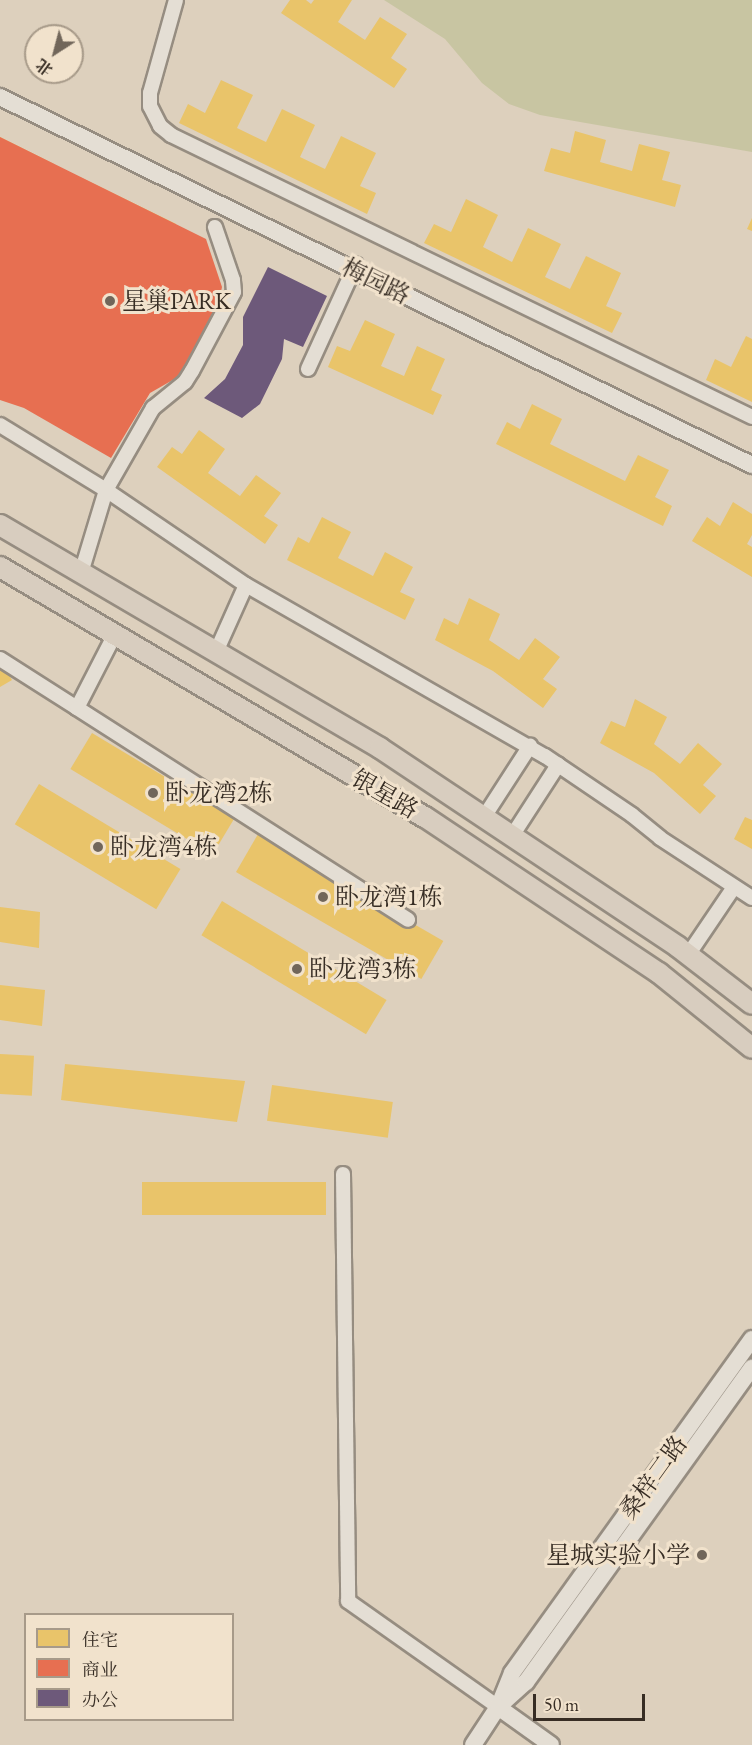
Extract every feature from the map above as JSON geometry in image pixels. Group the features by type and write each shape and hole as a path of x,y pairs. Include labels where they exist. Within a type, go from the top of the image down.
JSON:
{"main road":[{"name":"银星路","path":"0,525 380,748 688,955 752,1004"},
{"name":"银星路","path":"0,567 425,817 659,973 752,1048"}],"street":[{"path":"176,0 150,93 150,106 160,126 171,135 752,417"},
{"name":"梅园路","path":"0,89 752,465"},
{"name":"梅园路","path":"0,97 752,456"},
{"path":"81,573 106,490 153,408 185,382 234,292 233,280 215,227"},
{"path":"308,369 354,267"},
{"path":"0,425 106,490 246,585 530,746 632,815 660,838 752,898"},
{"path":"216,652 246,585"},
{"path":"77,708 114,636"},
{"path":"0,659 408,920"},
{"path":"484,817 530,746"},
{"path":"512,836 558,765"},
{"path":"688,955 734,887"},
{"path":"343,1174 348,1601 551,1745"},
{"name":"桑梓二路","path":"472,1745 498,1707 512,1673 752,1339"},
{"name":"桑梓二路","path":"498,1707 526,1682 749,1376"}],"shaded area":[{"path":"384,0 752,0 752,152 540,115 509,104 482,83 445,39"}],"building: 住宅":[{"path":"290,0 306,0 311,4 314,0 352,0 338,22 365,40 380,17 407,34 391,58 407,69 394,88 281,13"},
{"path":"221,80 253,95 237,128 266,142 282,109 315,125 300,157 325,169 341,136 376,153 360,186 376,193 367,214 179,123 188,104 205,113"},
{"path":"575,131 606,140 600,162 632,171 639,144 670,152 662,180 681,185 675,207 544,171 551,148 570,153"},
{"path":"0,137 54,164 41,194 0,174"},
{"path":"80,177 176,224 163,252 66,205"},
{"path":"466,199 498,215 483,247 512,262 528,228 561,244 545,277 570,289 586,256 621,273 606,306 622,313 612,333 424,243 434,224 451,232"},
{"path":"752,218 752,231 747,229"},
{"path":"365,320 395,334 381,366 404,376 417,346 445,359 431,390 442,395 433,415 328,367 337,346 350,351"},
{"path":"746,336 752,339 752,402 706,380 715,359 731,367"},
{"path":"532,404 562,419 550,444 625,481 638,455 669,470 655,497 672,506 663,526 496,444 507,422 520,429"},
{"path":"199,430 225,449 208,473 240,496 256,475 281,493 264,516 278,525 265,544 157,467 172,447 182,454"},
{"path":"733,502 752,514 752,535 747,544 752,547 752,577 692,541 707,517 720,526"},
{"path":"322,517 351,532 338,558 373,576 385,552 413,567 400,592 415,599 405,620 287,560 298,537 309,543"},
{"path":"469,598 500,614 489,640 519,660 535,638 560,657 543,679 557,689 543,708 493,671 435,640 444,618 458,625"},
{"path":"0,660 12,680 0,687"},
{"path":"635,699 667,717 654,744 680,764 698,743 722,764 703,785 716,796 700,814 654,773 600,743 611,721 625,727"},
{"name":"卧龙湾2栋","path":"92,733 234,818 213,854 70,769"},
{"name":"卧龙湾4栋","path":"39,784 180,869 156,909 15,824"},
{"path":"745,817 752,820 752,849 734,839"},
{"name":"卧龙湾1栋","path":"258,834 443,941 421,979 236,872"},
{"name":"卧龙湾3栋","path":"222,901 387,1000 366,1034 201,935"},
{"path":"0,907 40,912 39,948 0,942"},
{"path":"0,985 45,990 42,1026 0,1020"},
{"path":"0,1054 34,1056 32,1096 0,1094"},
{"path":"65,1064 245,1081 237,1122 61,1100"},
{"path":"272,1085 393,1102 388,1138 267,1121"},
{"path":"142,1182 326,1182 326,1215 142,1215"}],"building: 商业":[{"name":"星巢PARK","path":"0,137 206,239 222,287 218,306 178,377 150,393 111,458 24,408 0,400"}],"building: 办公":[{"path":"268,267 327,296 303,347 284,339 282,359 260,404 242,418 204,398 225,379 243,345 243,317"}],"place":[{"name":"星巢PARK","path":"110,301"},
{"name":"卧龙湾2栋","path":"153,793"},
{"name":"卧龙湾4栋","path":"98,847"},
{"name":"卧龙湾1栋","path":"323,897"},
{"name":"卧龙湾3栋","path":"297,969"},
{"name":"星城实验小学","path":"702,1555"}]}
